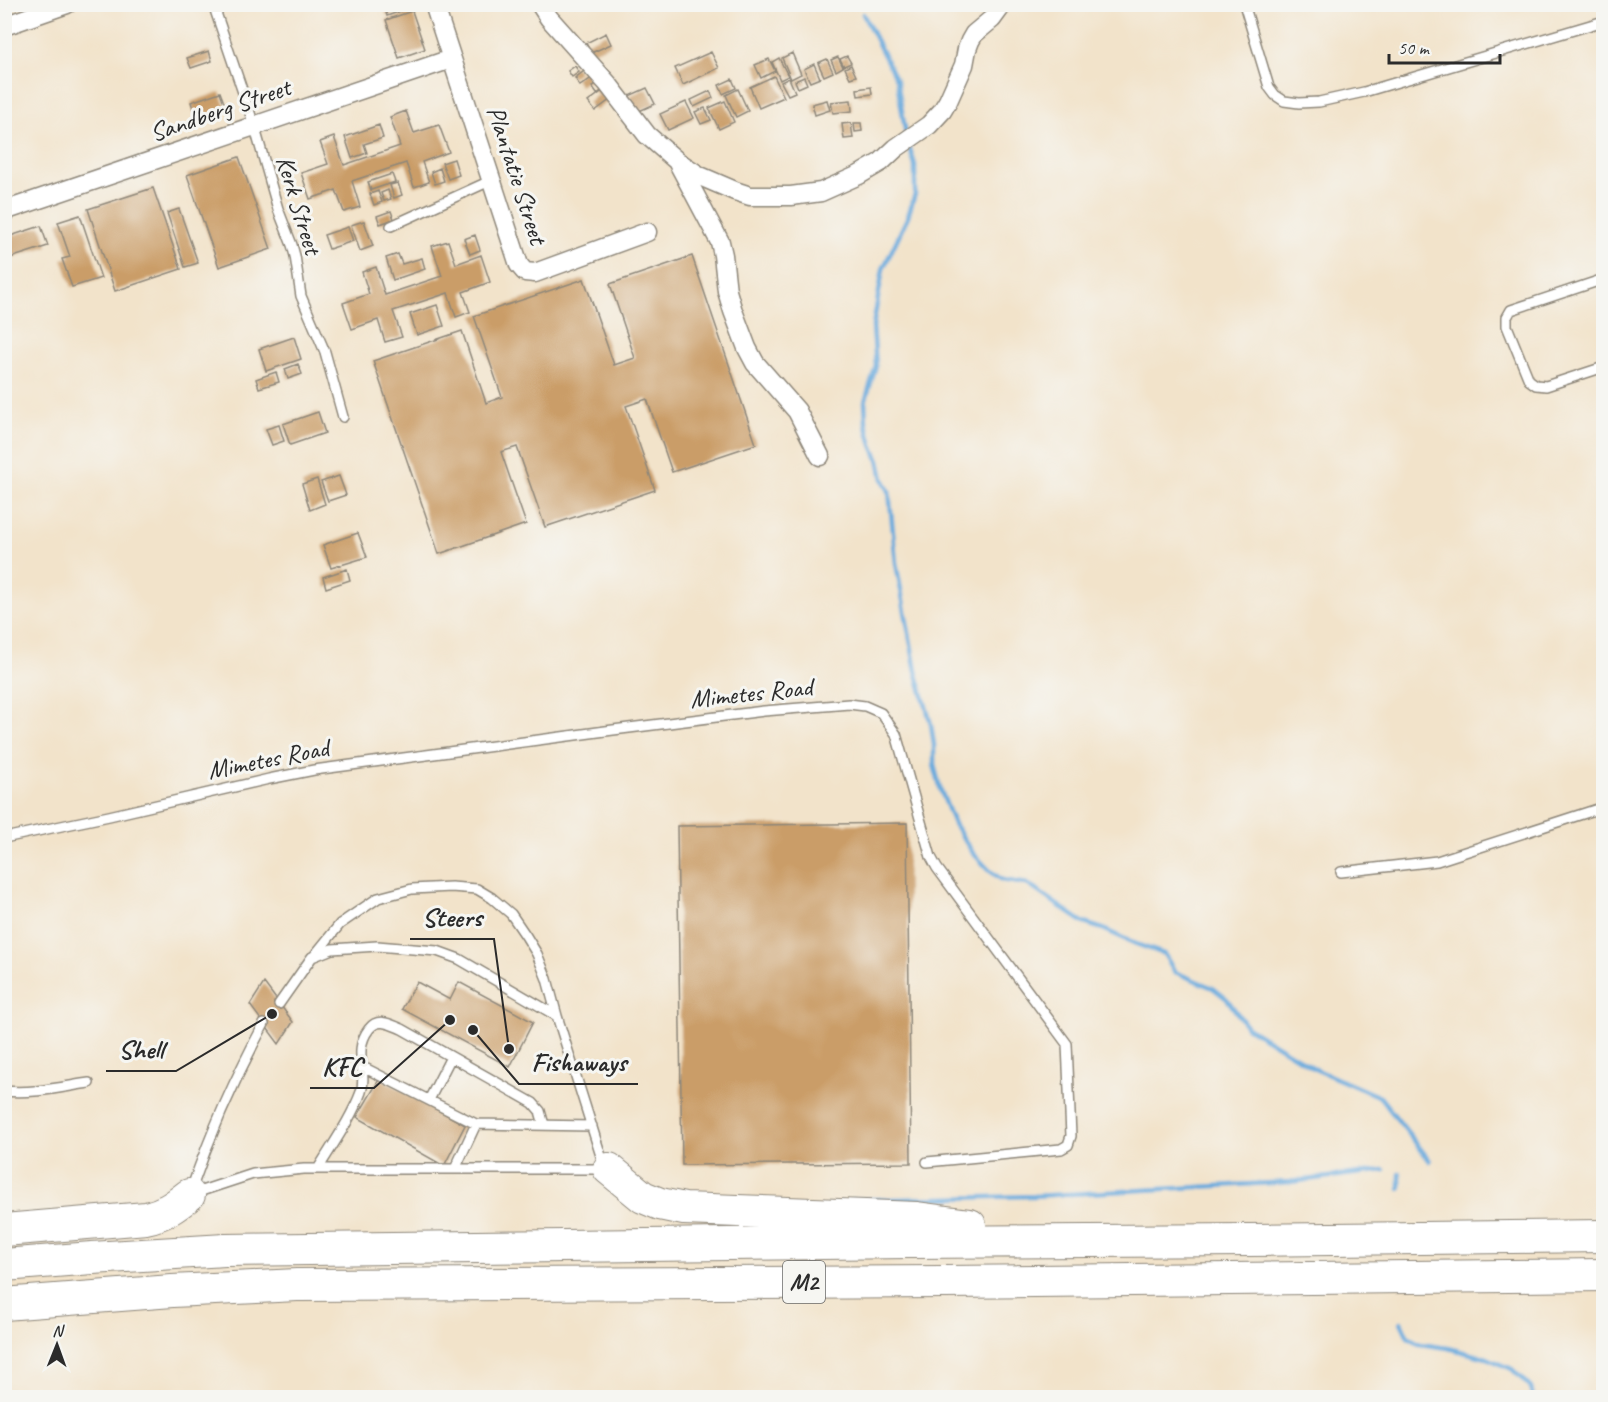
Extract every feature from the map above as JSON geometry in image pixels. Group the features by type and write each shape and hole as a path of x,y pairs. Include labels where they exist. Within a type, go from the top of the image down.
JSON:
{"highway":[{"path":"609,1169 643,1197 660,1204 684,1209 917,1218 1082,1240"},
{"path":"4,1230 146,1218 161,1215 189,1195"},
{"name":"M2","path":"4,1265 237,1250 1604,1236"},
{"name":"M2","path":"4,1304 150,1292 297,1285 945,1282 1604,1275"}],"street":[{"path":"4,26 67,4"},
{"name":"Plantatie Street","path":"434,4 519,265 525,272 535,273 647,232"},
{"path":"540,4 549,18 608,84 647,135 677,161 700,176 735,191 750,195 791,196 821,192 859,175 881,162 896,148 929,125 942,111 964,65 967,49 974,34 992,19 1003,4"},
{"name":"Sandberg Street","path":"4,211 452,59"},
{"path":"677,161 720,242 727,291 747,348 755,363 797,411 820,456"}],"lane":[{"name":"Kerk Street","path":"213,4 254,125 278,209 292,245 301,297 325,352 343,417"},
{"path":"1244,4 1269,87 1284,101 1299,103 1318,102 1364,92 1604,21"},
{"path":"391,226 492,180"},
{"path":"1604,279 1511,310 1507,317 1507,326 1529,380 1536,385 1546,386 1604,368"},
{"name":"Mimetes Road","path":"4,838 109,816 268,778 314,770 764,711 849,704 865,706 881,713 896,734 931,857 937,868 1067,1044 1071,1136 1068,1145 1061,1149 927,1162"},
{"path":"1341,872 1437,861 1604,807"},
{"path":"279,1004 312,957 340,924 378,898 412,889 451,887 477,889 511,914 537,954 547,979 601,1156 609,1169"},
{"path":"312,957 332,949 377,946 436,951 459,959 557,1016"},
{"path":"318,1169 352,1111 362,1089 360,1052 363,1037 370,1026 377,1022 386,1022 402,1029 533,1103 540,1111 544,1125"},
{"path":"189,1195 216,1121 264,1024"},
{"path":"429,1100 451,1057"},
{"path":"361,1066 476,1124 592,1126"},
{"path":"4,1091 57,1088 89,1083"},
{"path":"455,1169 476,1124"},
{"path":"189,1195 253,1174 304,1169 609,1169"}],"building":[{"path":"383,4 418,4 418,5 387,16"},
{"path":"412,11 425,49 399,58 386,20"},
{"path":"606,33 611,44 591,53 586,43"},
{"path":"209,51 212,61 191,68 187,58"},
{"path":"711,52 719,68 683,85 675,68"},
{"path":"792,53 801,74 791,79 782,58"},
{"path":"847,56 851,63 844,66 840,59"},
{"path":"838,57 843,67 836,71 831,60"},
{"path":"779,58 788,76 780,80 772,62"},
{"path":"769,59 775,71 761,78 755,65"},
{"path":"827,59 833,72 824,76 818,63"},
{"path":"814,64 820,78 810,82 804,69"},
{"path":"851,65 856,76 850,78 845,68"},
{"path":"575,66 579,72 572,77 568,71"},
{"path":"587,69 593,77 580,86 575,78"},
{"path":"774,76 784,97 759,108 750,87"},
{"path":"804,77 807,84 798,88 795,81"},
{"path":"789,78 795,92 788,95 781,82"},
{"path":"732,79 736,88 723,94 719,85"},
{"path":"601,80 607,87 597,94 592,87"},
{"path":"871,87 872,94 858,96 857,89"},
{"path":"647,88 655,104 637,112 629,96"},
{"path":"738,89 748,111 736,117 726,95"},
{"path":"604,90 611,99 595,111 588,102"},
{"path":"710,91 713,98 694,107 691,100"},
{"path":"220,92 226,108 196,118 191,102"},
{"path":"827,100 830,110 815,115 812,104"},
{"path":"851,100 852,111 833,113 831,102"},
{"path":"725,101 734,122 719,129 709,108"},
{"path":"686,102 694,118 668,130 660,114"},
{"path":"705,108 711,120 701,124 695,112"},
{"path":"406,111 414,133 439,125 449,152 422,162 429,182 414,187 406,163 352,181 360,207 344,212 336,190 310,199 301,173 328,164 320,142 334,137 344,165 400,146 390,117"},
{"path":"851,123 853,138 844,139 842,124"},
{"path":"854,123 861,123 862,131 855,132"},
{"path":"379,125 383,138 364,144 367,153 352,158 345,137"},
{"path":"239,157 271,249 219,267 187,175"},
{"path":"454,159 459,175 448,179 442,163"},
{"path":"440,168 444,181 435,184 431,172"},
{"path":"392,174 395,182 371,190 368,182"},
{"path":"398,183 402,195 394,198 390,185"},
{"path":"153,188 181,269 115,291 88,209"},
{"path":"388,190 391,199 384,201 381,193"},
{"path":"378,191 382,202 374,205 370,194"},
{"path":"179,209 198,263 185,267 167,213"},
{"path":"391,211 394,219 380,224 377,216"},
{"path":"80,215 101,278 72,287 62,259 70,257 58,222"},
{"path":"364,221 373,246 360,251 351,225"},
{"path":"41,226 48,246 4,260 4,238"},
{"path":"348,227 353,241 329,249 324,235"},
{"path":"475,235 480,250 470,254 464,239"},
{"path":"448,241 456,264 481,255 490,282 463,292 470,312 456,317 448,293 393,311 402,337 385,342 378,320 352,329 343,303 369,294 362,272 376,267 385,295 442,276 432,246"},
{"path":"398,254 402,264 422,258 425,269 393,280 386,258"},
{"path":"692,256 756,444 672,472 647,399 626,406 655,490 545,527 517,447 501,452 526,524 439,554 373,361 462,331 486,403 502,397 474,316 584,279 614,365 635,358 610,284"},
{"path":"437,305 444,326 417,335 410,314"},
{"path":"294,337 301,359 266,371 259,349"},
{"path":"298,364 302,374 288,379 285,369"},
{"path":"276,372 279,382 259,388 256,379"},
{"path":"318,412 325,433 290,445 283,424"},
{"path":"279,425 284,441 272,445 266,429"},
{"path":"339,476 346,495 328,501 321,482"},
{"path":"317,479 325,504 310,510 302,484"},
{"path":"358,533 367,557 331,568 323,545"},
{"path":"347,569 350,580 326,588 323,577"},
{"path":"907,823 911,1163 682,1165 677,826"},
{"path":"417,982 450,1000 459,982 533,1022 510,1067 402,1009"},
{"path":"264,983 293,1022 279,1044 250,1005"},
{"path":"380,1078 465,1125 444,1166 357,1117"}],"waterway":[{"path":"863,14 897,81 906,135"},
{"path":"909,146 915,165 915,194 908,216 883,269 873,326 876,366 865,402 866,423 883,479 889,491 896,563 916,671 931,724 934,765 954,824 973,853 1002,880 1027,884 1084,923 1164,954 1175,972 1213,988 1227,999 1247,1027 1317,1070 1380,1097 1430,1161"},
{"path":"853,1200 1033,1196 1290,1182 1384,1170"},
{"path":"1400,1174 1400,1189"},
{"path":"1401,1322 1408,1337 1420,1344 1448,1348 1487,1358 1512,1369 1531,1388 1533,1398"}],"place":[{"name":"Shell","path":"272,1014"},
{"name":"KFC","path":"450,1020"},
{"name":"Fishaways","path":"473,1030"},
{"name":"Steers","path":"509,1049"}]}
